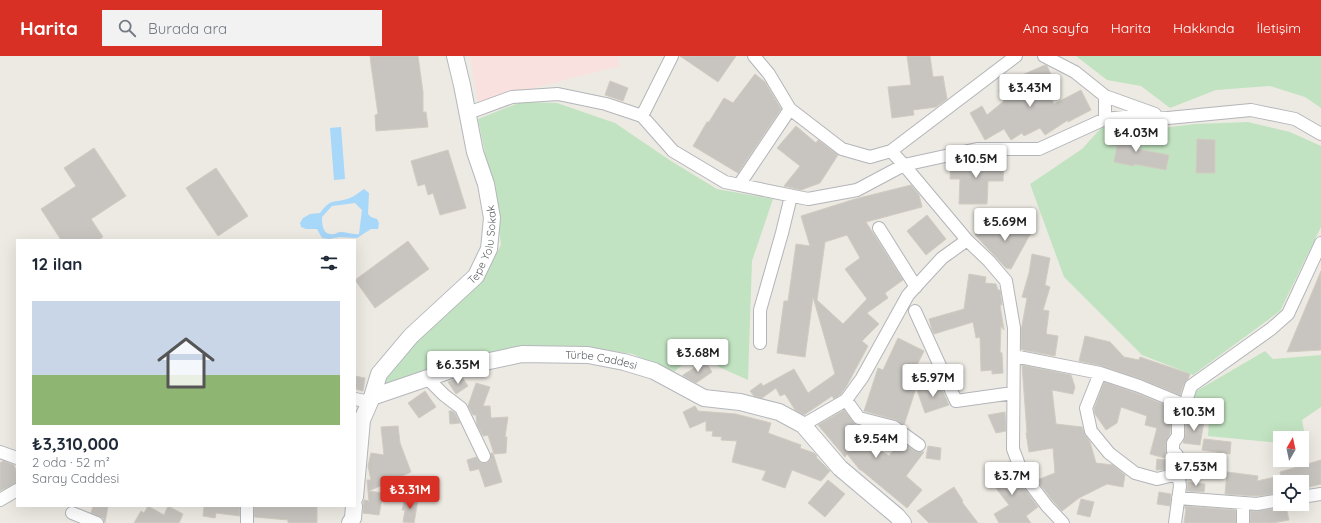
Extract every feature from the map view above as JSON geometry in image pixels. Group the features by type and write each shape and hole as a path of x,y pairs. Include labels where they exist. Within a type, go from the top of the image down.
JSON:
{"street":[{"name":"Tepe Yolu Sokak","path":"356,478 362,420 366,399 379,374 411,336 476,276 489,249 492,218 486,184 475,152 455,56"},
{"path":"642,116 672,56"},
{"path":"754,56 769,74 790,109 842,149 870,157 891,151 1016,56"},
{"path":"1044,56 1076,72 1105,96 1168,118"},
{"path":"468,113 512,97 558,94 606,104 642,116 673,151 725,182 808,199 857,190 904,165 978,149 1039,149 1105,119 1134,116 1168,118 1250,110 1295,119 1321,134"},
{"path":"1105,96 1105,119"},
{"path":"739,185 790,109"},
{"path":"891,151 967,240 989,261 1006,281 1014,328 1013,450 1022,474 1047,506 1063,523"},
{"path":"760,343 760,310 791,196"},
{"path":"880,228 916,287"},
{"path":"803,425 846,400 862,378 908,295 942,258 967,240"},
{"path":"1175,523 1180,486 1177,455 1173,451 1173,443 1178,436 1178,423 1191,386 1270,329 1288,314 1321,243"},
{"path":"915,311 956,401 1013,393"},
{"name":"Türbe Caddesi","path":"366,399 457,368 522,354 588,355 624,362 654,371 704,398 740,402 779,412 803,425 840,468 897,516 903,523"},
{"path":"1014,356 1100,373 1139,386 1185,405"},
{"path":"1100,373 1086,408 1090,431 1109,453 1135,473 1157,478 1178,474"},
{"path":"428,378 444,395 461,408 484,456"},
{"path":"846,400 859,418 894,427 919,445"},
{"path":"0,452 16,458"},
{"path":"0,500 16,491"},
{"path":"1309,496 1321,494"},
{"path":"1178,498 1257,504 1273,501"},
{"path":"1242,523 1244,503"},
{"path":"247,507 247,523"},
{"path":"350,523 353,518 354,507"},
{"path":"71,514 97,523"}],"shaded area":[{"path":"470,56 618,56 620,66 478,102"}],"green space":[{"path":"1076,56 1321,56 1321,108 1305,97 1270,86 1216,90 1170,108 1141,86 1107,80"},
{"path":"521,102 557,103 615,123 671,161 717,189 773,199 752,261 748,380 719,367 699,350 673,373 633,354 591,348 382,386 391,371 431,324 481,281 501,245 497,212 478,119"},
{"path":"1248,122 1290,132 1321,146 1321,227 1280,311 1193,375 1142,355 1064,277 1030,184 1082,149 1102,127 1145,130 1195,124"},
{"path":"1265,351 1273,359 1321,355 1321,407 1302,420 1304,431 1273,431 1273,442 1208,436 1209,418 1192,407 1193,393"}],"water":[{"path":"341,127 345,179 334,180 330,128"},
{"path":"364,189 369,193 368,214 377,219 379,223 378,229 371,229 357,238 340,237 329,239 322,238 317,229 306,229 301,227 300,223 303,218 310,214 320,213 330,203 350,198","holes":["355,203 362,210 359,234 340,232 330,234 325,232 322,217 332,206"]}],"building":[{"path":"370,56 418,56 423,92 423,112 426,112 428,127 376,131 375,115 378,114"},
{"path":"680,56 736,56 718,82"},
{"path":"907,56 930,56 933,77 943,76 947,99 936,107 913,110 914,115 892,118 888,87 911,85"},
{"path":"1045,65 1047,66 1055,83 1045,88 1054,104 1081,90 1091,110 1068,122 1068,120 1045,135 1040,128 1024,136 1022,133 1011,140 1004,129 985,140 970,113 982,106 987,115 1004,101 999,90 1010,85 1009,82"},
{"path":"755,74 765,82 781,109 738,173 693,146 707,122 709,122 724,98 733,103"},
{"path":"610,81 628,88 623,101 605,95"},
{"path":"796,126 816,143 818,140 838,155 820,183 801,190 784,186 800,166 777,148"},
{"path":"1112,131 1140,137 1137,149 1169,155 1166,170 1114,162 1117,146 1109,144"},
{"path":"1197,139 1215,140 1215,173 1196,173"},
{"path":"94,148 126,196 91,219 103,237 100,239 60,239 41,209 76,186 64,168"},
{"path":"448,150 466,208 440,215 433,193 428,195 425,184 418,186 411,161"},
{"path":"961,160 1004,162 1003,181 988,181 987,204 959,204 960,179 950,179 951,162"},
{"path":"216,168 248,216 218,236 186,188"},
{"path":"911,185 919,195 922,207 866,222 903,280 885,293 888,298 867,313 879,324 862,341 868,346 841,394 834,399 832,396 804,415 795,410 785,394 780,396 776,388 762,398 754,396 750,391 761,383 763,386 794,369 808,393 835,374 813,297 805,357 777,353 784,301 788,301 796,244 810,246 801,216 855,199","holes":["847,235 860,258 845,269 867,299 843,324 817,300 825,242"]},
{"path":"927,215 946,239 926,255 907,231"},
{"path":"1009,222 1032,231 1011,269 1006,268 975,235 982,227 1003,229"},
{"path":"408,241 429,269 375,308 356,279"},
{"path":"1032,254 1050,258 1045,285 1050,287 1043,310 1049,311 1046,334 1058,336 1055,356 1021,349 1021,331 1027,298 1022,297 1029,273"},
{"path":"1321,271 1321,350 1287,352"},
{"path":"969,274 986,277 985,283 996,284 998,290 1000,290 1002,305 1000,305 1004,330 1001,326 1000,352 1002,353 1003,373 992,374 992,370 981,371 980,337 976,338 973,322 934,334 932,330 929,319 964,309"},
{"path":"1085,336 1110,342 1124,357 1139,360 1140,357 1190,374 1180,395 1141,379 1102,366 1079,361"},
{"path":"898,338 924,351 910,379 918,382 904,425 896,420 864,411 878,368 883,370"},
{"path":"705,361 712,372 696,383 683,376 683,375"},
{"path":"1022,365 1071,375 1075,387 1073,394 1052,390 1056,424 1082,427 1090,442 1096,463 1113,465 1125,475 1123,487 1107,484 1079,498 1062,511 1053,501 1037,480 1055,473 1053,448 1029,452 1026,433"},
{"path":"356,376 365,378 363,391 356,389"},
{"path":"462,377 468,386 456,394 448,382"},
{"path":"1104,382 1175,409 1171,420 1170,434 1166,443 1165,458 1150,454 1157,428 1145,425 1147,416 1121,407 1117,423 1106,430 1095,414 1094,409"},
{"path":"476,383 490,387 483,406 490,406 491,418 508,417 505,437 507,437 506,453 494,454 488,435 483,436 477,425 476,415 473,415 468,406"},
{"path":"939,383 949,405 925,413 917,390"},
{"path":"425,391 436,407 419,418 408,403"},
{"path":"695,406 698,411 736,414 771,423 768,433 801,445 800,448 814,453 830,471 821,481 792,470 785,488 762,480 766,471 732,462 737,441 721,440 722,437 712,436 713,431 706,431 706,421 690,428 683,412"},
{"path":"844,410 856,424 849,428 865,447 870,443 889,456 900,441 915,451 924,452 906,476 922,490 907,508 860,470 847,454 845,457 818,425"},
{"path":"449,411 455,413 460,423 450,424"},
{"path":"1005,412 1006,431 996,433 988,415"},
{"path":"1188,418 1204,421 1200,445 1183,443"},
{"path":"398,426 400,443 411,472 369,491 383,493 379,515 363,513 364,500 369,501 367,480 371,480 368,466 371,453 384,455 381,427"},
{"path":"1204,439 1231,442 1230,454 1202,450"},
{"path":"928,446 941,448 940,460 926,458"},
{"path":"491,453 493,453 502,482 485,487 479,469 470,471 467,460 476,457 480,462 487,463 490,460"},
{"path":"1157,459 1170,460 1170,468 1156,470"},
{"path":"1321,460 1321,484 1309,487 1309,475 1281,475 1280,472 1297,467 1309,467 1309,464"},
{"path":"3,461 14,465 16,470 16,483 0,491 0,463"},
{"path":"1010,462 1016,477 1038,507 1026,516 1031,523 999,523 994,514 1009,505 992,483 992,465"},
{"path":"1227,472 1258,476 1257,481 1273,478 1273,494 1257,496 1225,494"},
{"path":"828,480 845,494 825,517 808,503"},
{"path":"1188,482 1205,484 1204,492 1187,491"},
{"path":"954,487 963,501 962,502 978,523 929,523 917,511"},
{"path":"1159,492 1171,494 1170,506 1157,504"},
{"path":"405,497 418,500 414,523 403,522 405,510 402,510"},
{"path":"1081,499 1094,502 1090,517 1077,514"},
{"path":"1185,506 1236,510 1236,523 1184,523"},
{"path":"93,507 108,507 105,523 103,518 91,513"},
{"path":"147,507 150,507 164,515 168,507 170,507 183,514 179,523 134,523 141,511 144,513"},
{"path":"204,507 240,507 240,516 216,513 215,518 203,516"},
{"path":"254,507 317,507 317,523 288,523 288,520 254,517"},
{"path":"1273,509 1273,511 1287,511 1289,520 1272,523 1250,523 1250,511"}]}
